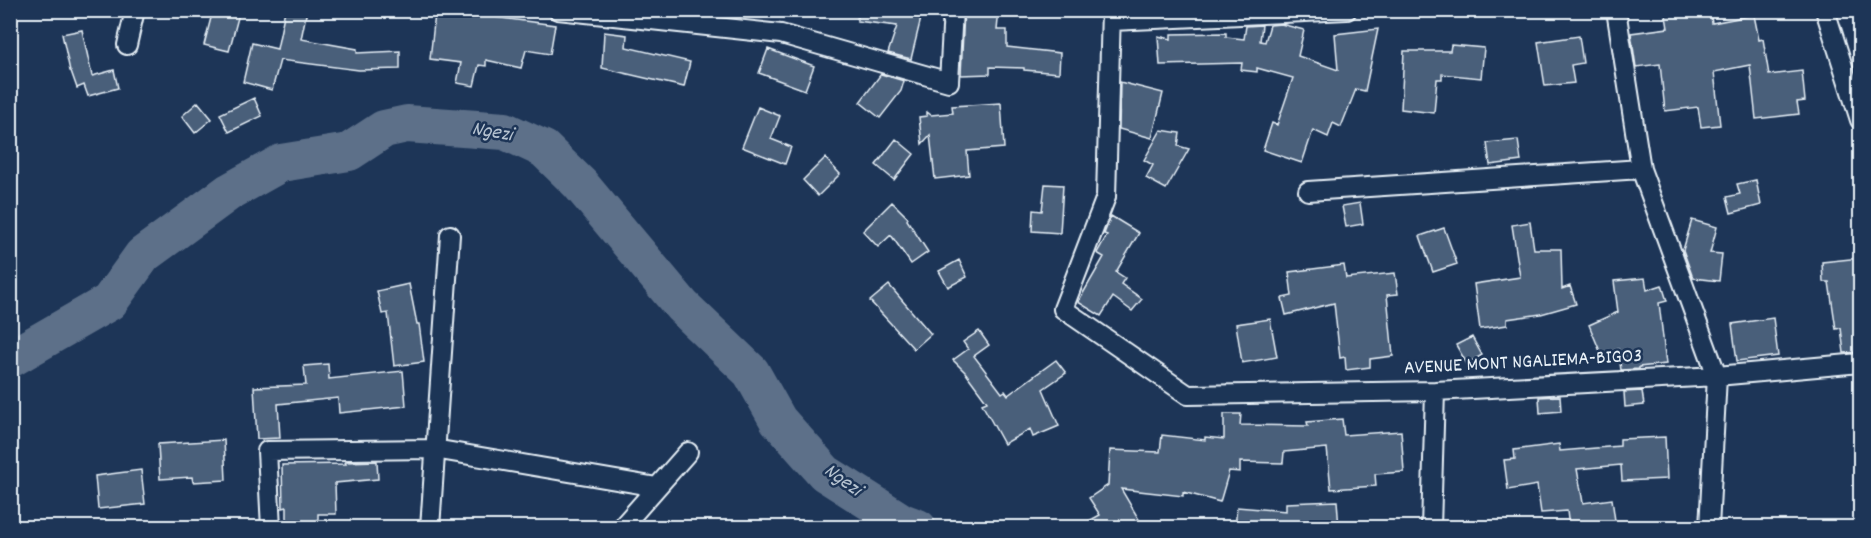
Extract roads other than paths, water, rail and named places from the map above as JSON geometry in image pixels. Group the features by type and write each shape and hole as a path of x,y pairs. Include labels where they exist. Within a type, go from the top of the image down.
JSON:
{"street":[{"path":"127,45 135,10"},
{"path":"558,10 782,34 949,82 953,10"},
{"path":"1111,16 1347,10"},
{"path":"1616,10 1641,168 1717,376 1709,528"},
{"path":"1825,10 1860,120"},
{"name":"AVENUE MONT NGALIEMA-BIGO3","path":"1111,16 1106,197 1063,309 1188,395 1435,391 1717,376 1860,363"},
{"path":"1308,191 1641,168"},
{"path":"430,528 450,235"},
{"path":"1431,528 1435,391"},
{"path":"271,528 267,451 434,449 657,487"},
{"path":"621,528 688,452"}],"waterway":[{"name":"Ngezi","path":"10,359 109,302 143,255 229,192 281,163 349,152 384,129 407,124 505,131 544,149 580,184 682,306 751,372 778,420 825,473 902,522 918,528"}]}
